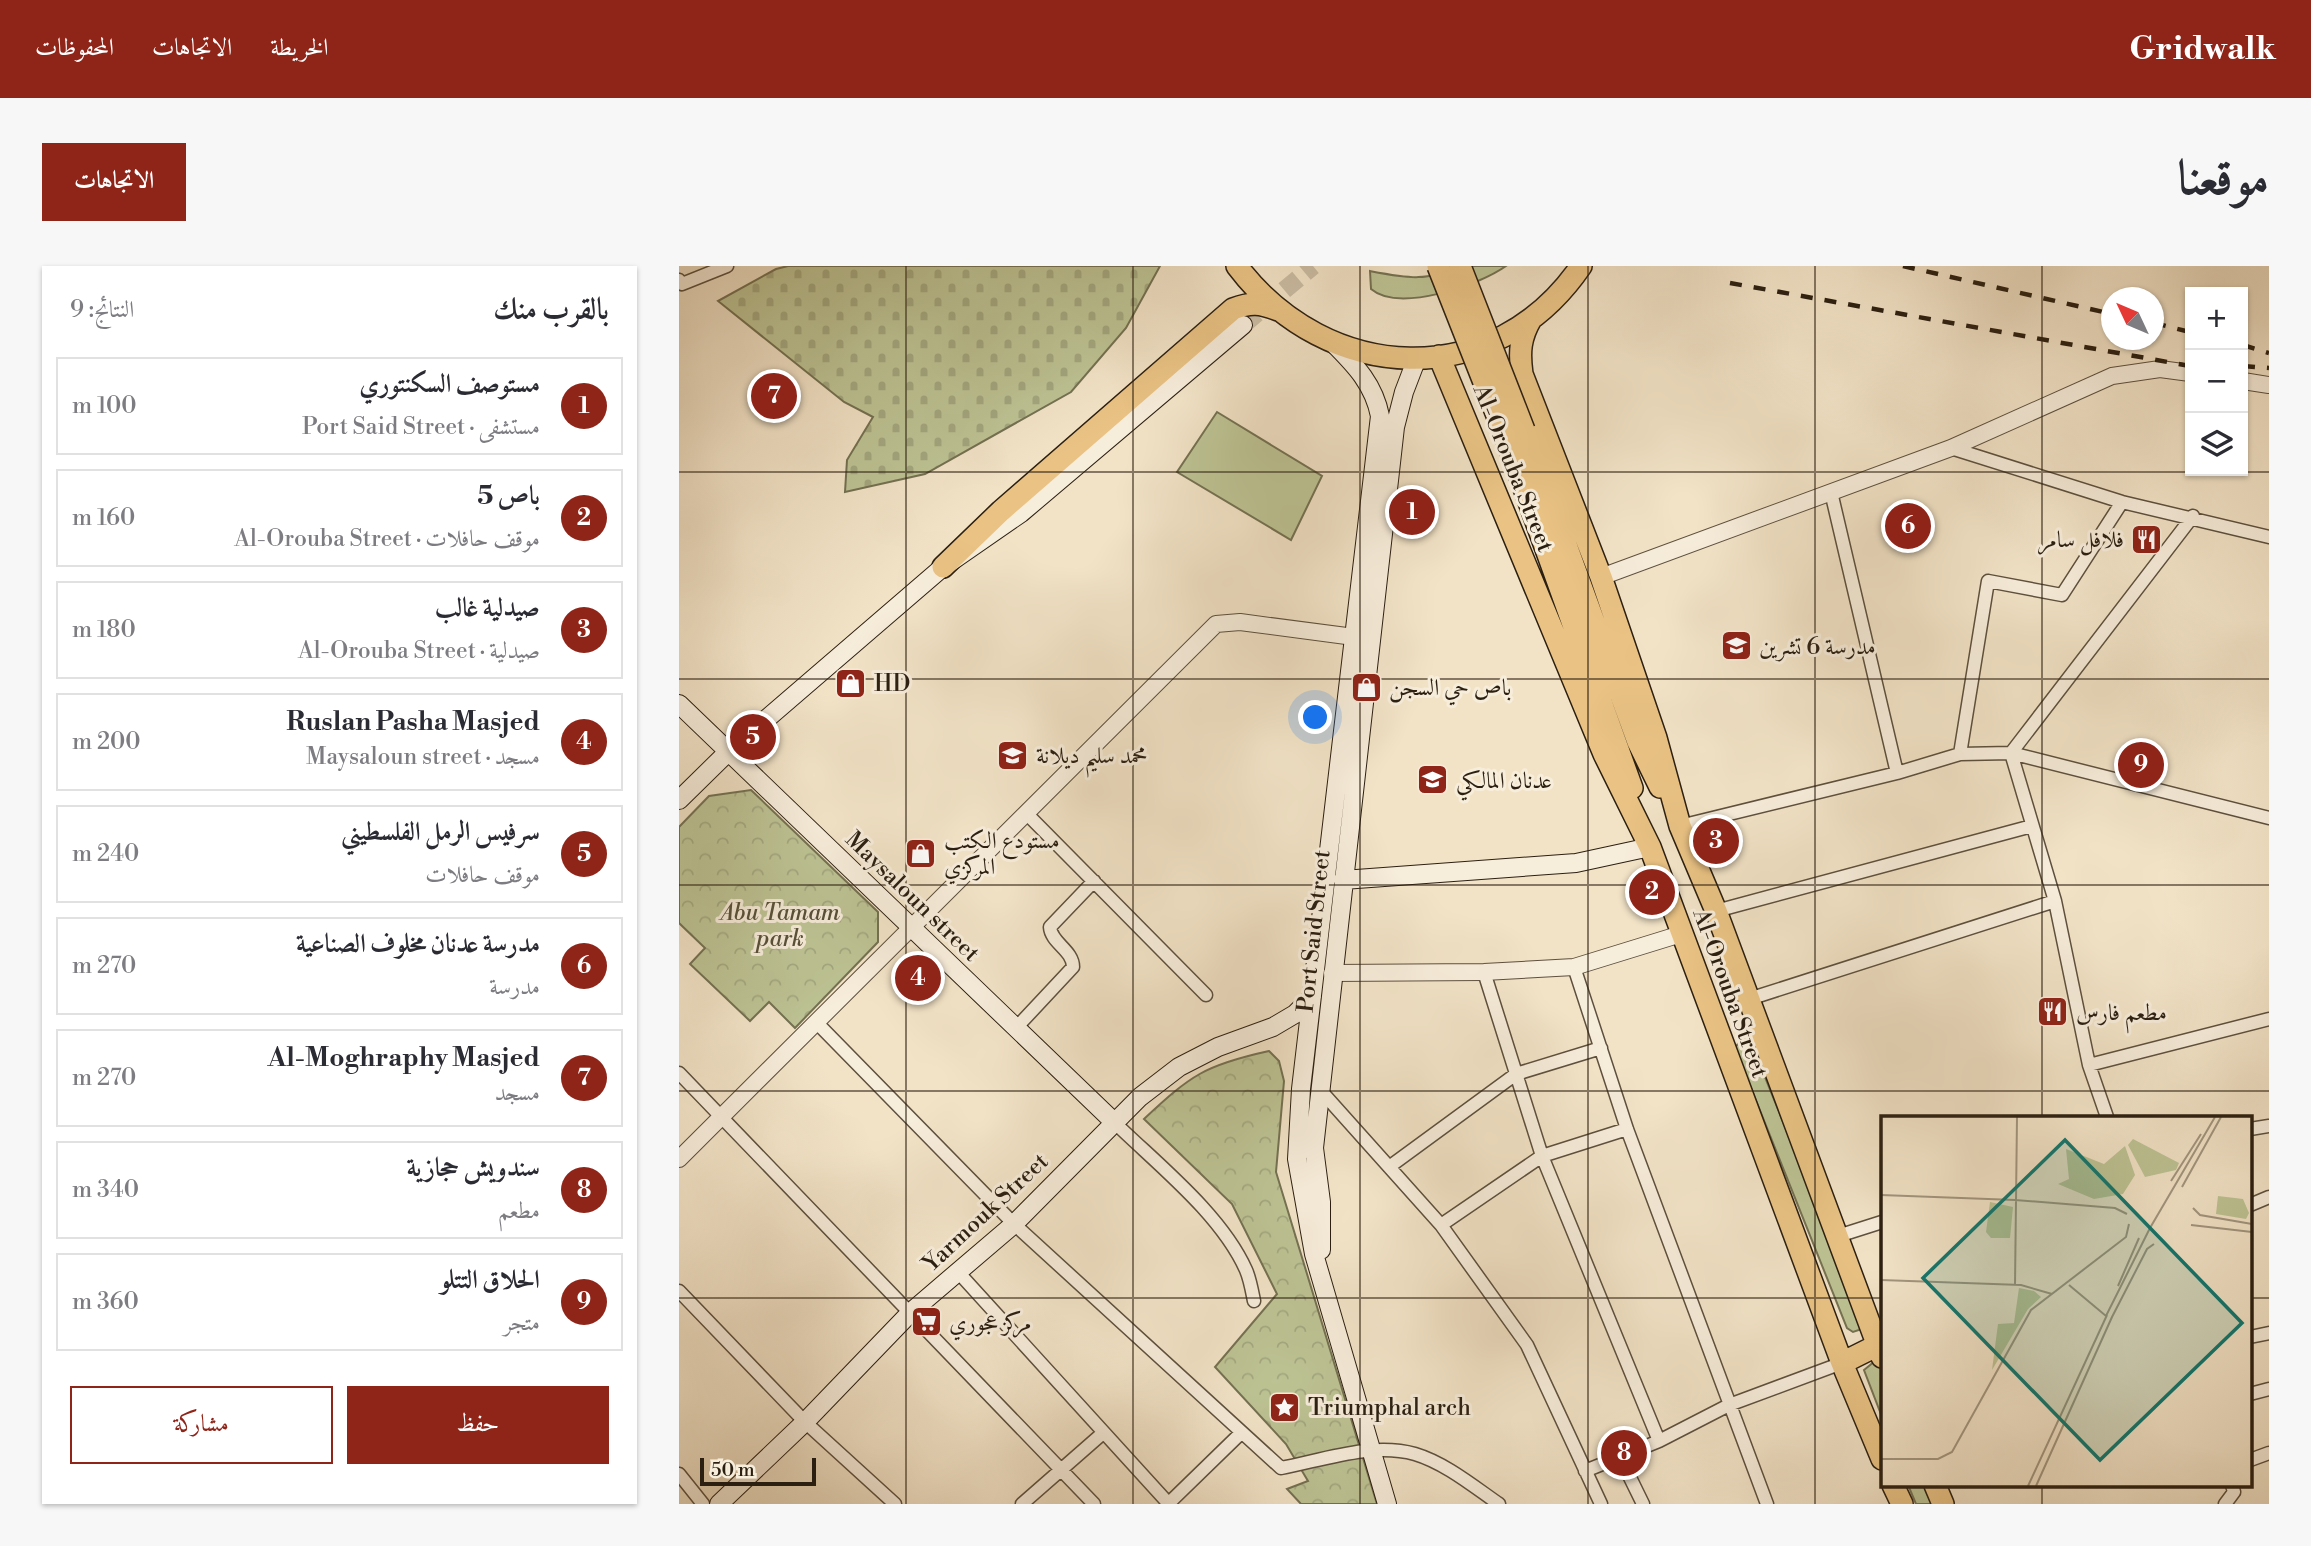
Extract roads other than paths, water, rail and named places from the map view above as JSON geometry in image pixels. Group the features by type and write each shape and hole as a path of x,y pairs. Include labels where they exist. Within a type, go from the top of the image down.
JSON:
{"main road":[{"path":"1237,266 1253,288 1301,328 1334,344 1389,357 1417,358 1471,349 1503,336 1531,319 1553,301 1581,266"},
{"path":"1438,266 1515,434 1638,742 1680,826"},
{"path":"1343,880 1576,863 1650,847 1460,266"},
{"path":"679,800 727,752 943,567 1001,511 1233,309 1248,303 1260,303 1278,310"},
{"name":"Al-Orouba Street","path":"1531,319 1523,334 1519,352 1522,374 1601,577 1656,738 1680,826 1716,911 1880,1351"},
{"path":"943,567 1021,513 1243,325"},
{"path":"1321,1281 1297,1159 1312,996 1380,416 1377,398 1368,381 1334,344"},
{"name":"Al-Orouba Street","path":"1439,356 1604,754 1650,847 1842,1363 1881,1456"},
{"name":"Port Said Street","path":"1387,1504 1321,1281 1321,1202 1314,1148 1395,427 1417,358"},
{"name":"Maysaloun street","path":"679,704 1114,1122"},
{"name":"Yarmouk Street","path":"719,1504 804,1422 911,1312 1014,1224 1114,1122 1179,1067 1218,1047 1273,1027 1295,1014 1312,996"},
{"path":"1842,1363 1880,1351"},
{"path":"1893,1486 1902,1504"},
{"path":"1935,1486 1943,1504"}],"street":[{"path":"679,280 682,284 727,266"},
{"path":"1601,577 1951,448 2112,376 2159,369 2185,372"},
{"path":"2248,382 2269,385"},
{"path":"1951,448 2122,502 2193,516 2269,537"},
{"path":"1831,492 1897,773"},
{"path":"1960,754 1988,581 2062,595 2122,502"},
{"path":"2011,753 2193,516"},
{"path":"679,1159 1216,624 1240,622 1354,637"},
{"path":"1680,826 1897,773 1960,754 2011,753 2269,818"},
{"path":"2011,753 2055,901 2089,1065 2107,1116"},
{"path":"1026,813 1206,995"},
{"path":"1716,911 2032,826"},
{"path":"1016,1028 1073,967 1072,960 1052,935 1050,927 1094,881"},
{"path":"1749,999 2055,901"},
{"path":"1332,973 1483,972 1574,967 1681,934"},
{"path":"1574,967 1627,1129 1767,1504"},
{"path":"1483,972 1542,1156 1659,1441"},
{"path":"2089,1065 2269,1019"},
{"path":"817,1023 1014,1224 1281,1468 1371,1451 1401,1451 1429,1460 1499,1504"},
{"path":"1389,1167 1516,1074 1601,1048"},
{"path":"679,1073 1094,1504"},
{"path":"1322,1092 1441,1224 1527,1345 1601,1504"},
{"path":"1114,1122 1217,1227 1247,1270 1254,1301"},
{"path":"1441,1224 1542,1156 1627,1129"},
{"path":"2252,1204 2269,1198"},
{"path":"1837,1236 1881,1223"},
{"path":"958,1272 1168,1504 1241,1433"},
{"path":"679,1291 804,1422 895,1504"},
{"path":"1585,1471 1659,1441 1729,1405 1842,1363"},
{"path":"2252,1393 2269,1389"},
{"path":"1023,1504 1103,1433"},
{"path":"2252,1459 2269,1452"},
{"path":"1620,1457 1643,1504"},
{"path":"679,1474 703,1504"},
{"path":"2225,1504 2234,1492 2232,1486"}],"tunnel":[{"path":"1243,325 1313,266"}],"railway":[{"path":"1903,266 2101,311"},
{"path":"1730,283 2185,365"},
{"path":"2164,326 2185,331"},
{"path":"2248,347 2269,353"},
{"path":"2248,366 2269,368"}],"place":[{"name":"Al-Moghraphy Masjed","path":"774,396"},
{"name":"مستوصف السكنتوري","path":"1412,512"},
{"name":"مدرسة عدنان مخلوف الصناعية","path":"1908,526"},
{"name":"فلافل سامر","path":"2147,539"},
{"name":"مدرسة 6 تشرين","path":"1736,646"},
{"name":"HD","path":"851,683"},
{"name":"باص حي السجن","path":"1366,687"},
{"name":"سرفيس الرمل الفلسطيني","path":"753,737"},
{"name":"محمد سليم ديلانة","path":"1013,755"},
{"name":"الحلاق التتلو","path":"2141,765"},
{"name":"عدنان المالكي","path":"1433,780"},
{"name":"صيدلية غالب","path":"1716,841"},
{"name":"مستودع الكتب المركزي","path":"921,853"},
{"name":"باص 5","path":"1652,892"},
{"name":"Ruslan Pasha Masjed","path":"918,978"},
{"name":"مطعم فارس","path":"2053,1012"},
{"name":"مركز عجوري","path":"926,1322"},
{"name":"Triumphal arch","path":"1285,1407"},
{"name":"سندويش حجازية","path":"1624,1453"}],"park label":[{"name":"Abu Tamam park","path":"780,925"}]}
